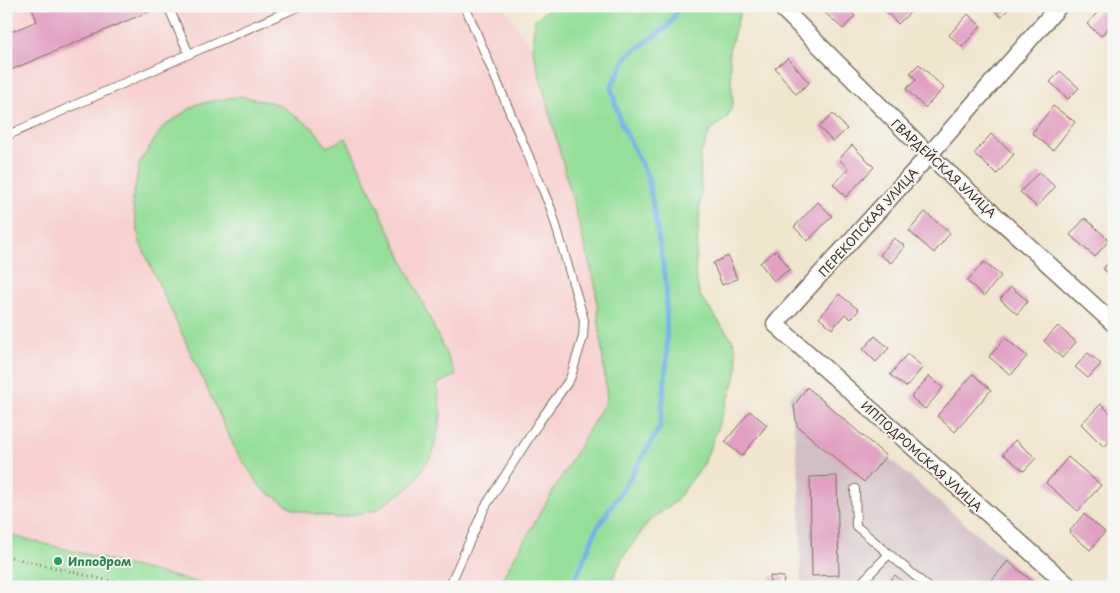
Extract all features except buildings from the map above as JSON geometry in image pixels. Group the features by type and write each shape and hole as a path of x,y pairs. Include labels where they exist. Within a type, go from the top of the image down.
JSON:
{"street":[{"name":"ГВАРДЕЙСКАЯ УЛИЦА","path":"780,6 929,155 1114,324"},
{"name":"ПЕРЕКОПСКАЯ УЛИЦА","path":"775,324 929,155 1059,6"},
{"name":"ИППОДРОМСКАЯ УЛИЦА","path":"775,324 1070,587"}],"lane":[{"path":"168,6 189,54"},
{"path":"6,136 300,6"},
{"path":"450,587 485,507 539,422 570,379 583,337 584,320 551,209 465,6"},
{"path":"854,490 856,526 928,587"},
{"path":"857,587 889,554"}],"path":[{"path":"6,556 135,587"}],"shaded area":[{"path":"6,6 502,6 532,47 595,284 607,399 497,587 209,587 6,536"},
{"path":"804,384 1039,587 801,587 799,482 789,397"}],"green space":[{"path":"553,6 742,6 729,51 733,104 727,118 710,131 700,156 701,191 695,273 700,296 734,342 738,364 734,383 704,464 675,502 649,521 622,559 609,587 497,587 607,399 595,284 532,47 535,19"},
{"path":"240,96 278,104 313,128 327,147 346,138 456,375 437,384 441,415 433,453 412,485 376,510 337,518 295,510 262,489 237,453 140,243 132,201 140,162 163,127 197,104"},
{"name":"Ипподром","path":"6,534 215,587 6,587"}],"waterway":[{"path":"572,587 597,528 625,486 660,427 667,360 666,282 648,177 621,123 611,87 628,55 668,26 680,6"}],"place":[{"name":"Ипподром","path":"58,561"}]}
